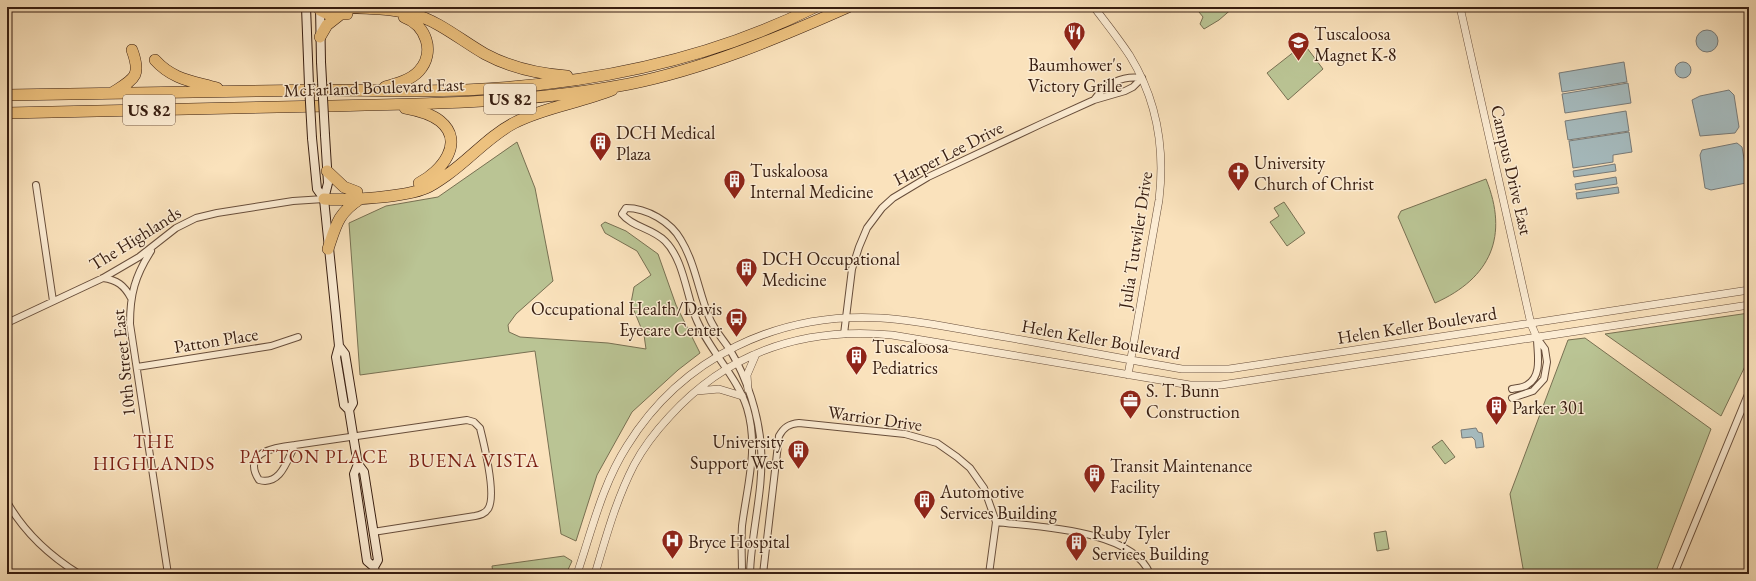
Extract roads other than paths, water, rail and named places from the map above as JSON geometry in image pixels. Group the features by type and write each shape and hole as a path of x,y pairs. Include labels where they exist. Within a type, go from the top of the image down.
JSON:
{"highway":[{"name":"McFarland Boulevard East","path":"7,95 464,90 506,88 588,78 648,66 706,51 754,34 815,7"},
{"name":"McFarland Boulevard East","path":"7,112 390,105 500,100 547,95 629,84 718,59 810,24 848,7"},
{"path":"322,8 328,14 342,9 372,8 413,14 436,24 485,54 507,65 548,74 588,78"},
{"path":"320,37 342,9"},
{"path":"342,9 404,17 414,22 425,35 428,51 425,61 419,71 399,83 376,90"},
{"path":"112,93 127,84 136,74 138,68 132,50"},
{"path":"155,60 164,70 173,76 229,92"},
{"path":"327,171 344,187 359,195 410,193 425,188 446,175 494,136 529,115 598,96 629,84"},
{"path":"324,199 338,200 414,185 430,176 447,159 451,141 441,122 418,110 390,105"},
{"path":"328,249 337,220 343,211 359,195"}],"main road":[{"path":"306,7 312,138 317,189 324,199"},
{"path":"322,8 320,37 328,183 324,199 328,249 339,346 345,354 351,393 352,403 349,410 353,436 358,464 364,472 374,532 378,560 374,571"},
{"path":"358,464 354,474 355,481 367,561 374,571"}],"street":[{"name":"Julia Tutwiler Drive","path":"1094,7 1129,55 1142,78 1151,100 1161,148 1162,176 1159,200 1128,375"},
{"name":"Campus Drive East","path":"1460,7 1531,324 1537,338"},
{"name":"Harper Lee Drive","path":"1094,100 1103,88 1131,76 1142,78"},
{"name":"Harper Lee Drive","path":"844,334 852,269 858,247 867,228 882,208 893,198 928,177 1094,100 1125,91 1133,87 1142,78"},
{"path":"36,185 53,301"},
{"name":"The Highlands","path":"7,323 104,278 152,248 176,228 196,218 217,213 310,199 324,199"},
{"path":"742,574 741,539 752,452 750,423 742,396 727,367 718,356 696,317 676,260 665,240 646,227 627,221 622,214 626,208 642,210 665,223 681,240 707,311 717,333 730,350 748,389 758,424 762,452 750,574"},
{"name":"10th Street East","path":"152,248 137,278 131,298 130,324 168,574"},
{"path":"676,260 687,256"},
{"path":"104,278 119,282 131,298"},
{"name":"Helen Keller Boulevard","path":"577,574 607,482 627,446 651,412 682,381 718,356 772,330 812,320 846,317 897,319 1182,369 1229,369 1749,290"},
{"name":"Helen Keller Boulevard","path":"595,574 618,502 634,464 657,430 695,391 727,367 756,354 798,341 844,334 869,333 892,335 1190,385 1231,385 1749,305"},
{"path":"696,317 707,311"},
{"name":"Patton Place","path":"137,367 275,346 298,337"},
{"path":"1512,389 1527,385 1533,380 1537,372 1537,338"},
{"path":"1512,398 1534,391 1544,379 1547,362 1545,349 1537,338"},
{"path":"748,389 747,374 756,354"},
{"path":"695,391 719,389 742,396"},
{"path":"1674,574 1749,392"},
{"path":"295,445 281,473 275,479 267,482 259,480 255,473 254,464 257,457 271,448 442,422 467,420 472,421 480,428 491,493 491,501 486,512 475,516 374,532"},
{"name":"Warrior Drive","path":"763,574 779,436 783,429 790,424 830,426 905,434 925,439 944,447 970,468 980,481 991,504 996,522"},
{"path":"7,502 33,538 66,566 79,574"},
{"path":"989,574 996,522 1039,526 1111,542 1133,553 1150,574"}],"place":[{"name":"Baumhower's Victory Grille","path":"1075,52"},
{"name":"Tuscaloosa Magnet K-8","path":"1298,62"},
{"name":"DCH Medical Plaza","path":"601,162"},
{"name":"University Church of Christ","path":"1238,192"},
{"name":"Tuskaloosa Internal Medicine","path":"734,200"},
{"name":"DCH Occupational Medicine","path":"747,288"},
{"name":"Occupational Health/Davis Eyecare Center","path":"737,338"},
{"name":"Tuscaloosa Pediatrics","path":"857,376"},
{"name":"S. T. Bunn Construction","path":"1131,420"},
{"name":"Parker 301","path":"1497,426"},
{"name":"University Support West","path":"799,470"},
{"name":"Transit Maintenance Facility","path":"1095,494"},
{"name":"Automotive Services Building","path":"925,520"},
{"name":"Bryce Hospital","path":"672,560"},
{"name":"Ruby Tyler Services Building","path":"1077,562"}],"district":[{"name":"THE HIGHLANDS","path":"154,452"},
{"name":"PATTON PLACE","path":"314,456"},
{"name":"BUENA VISTA","path":"474,460"}]}
